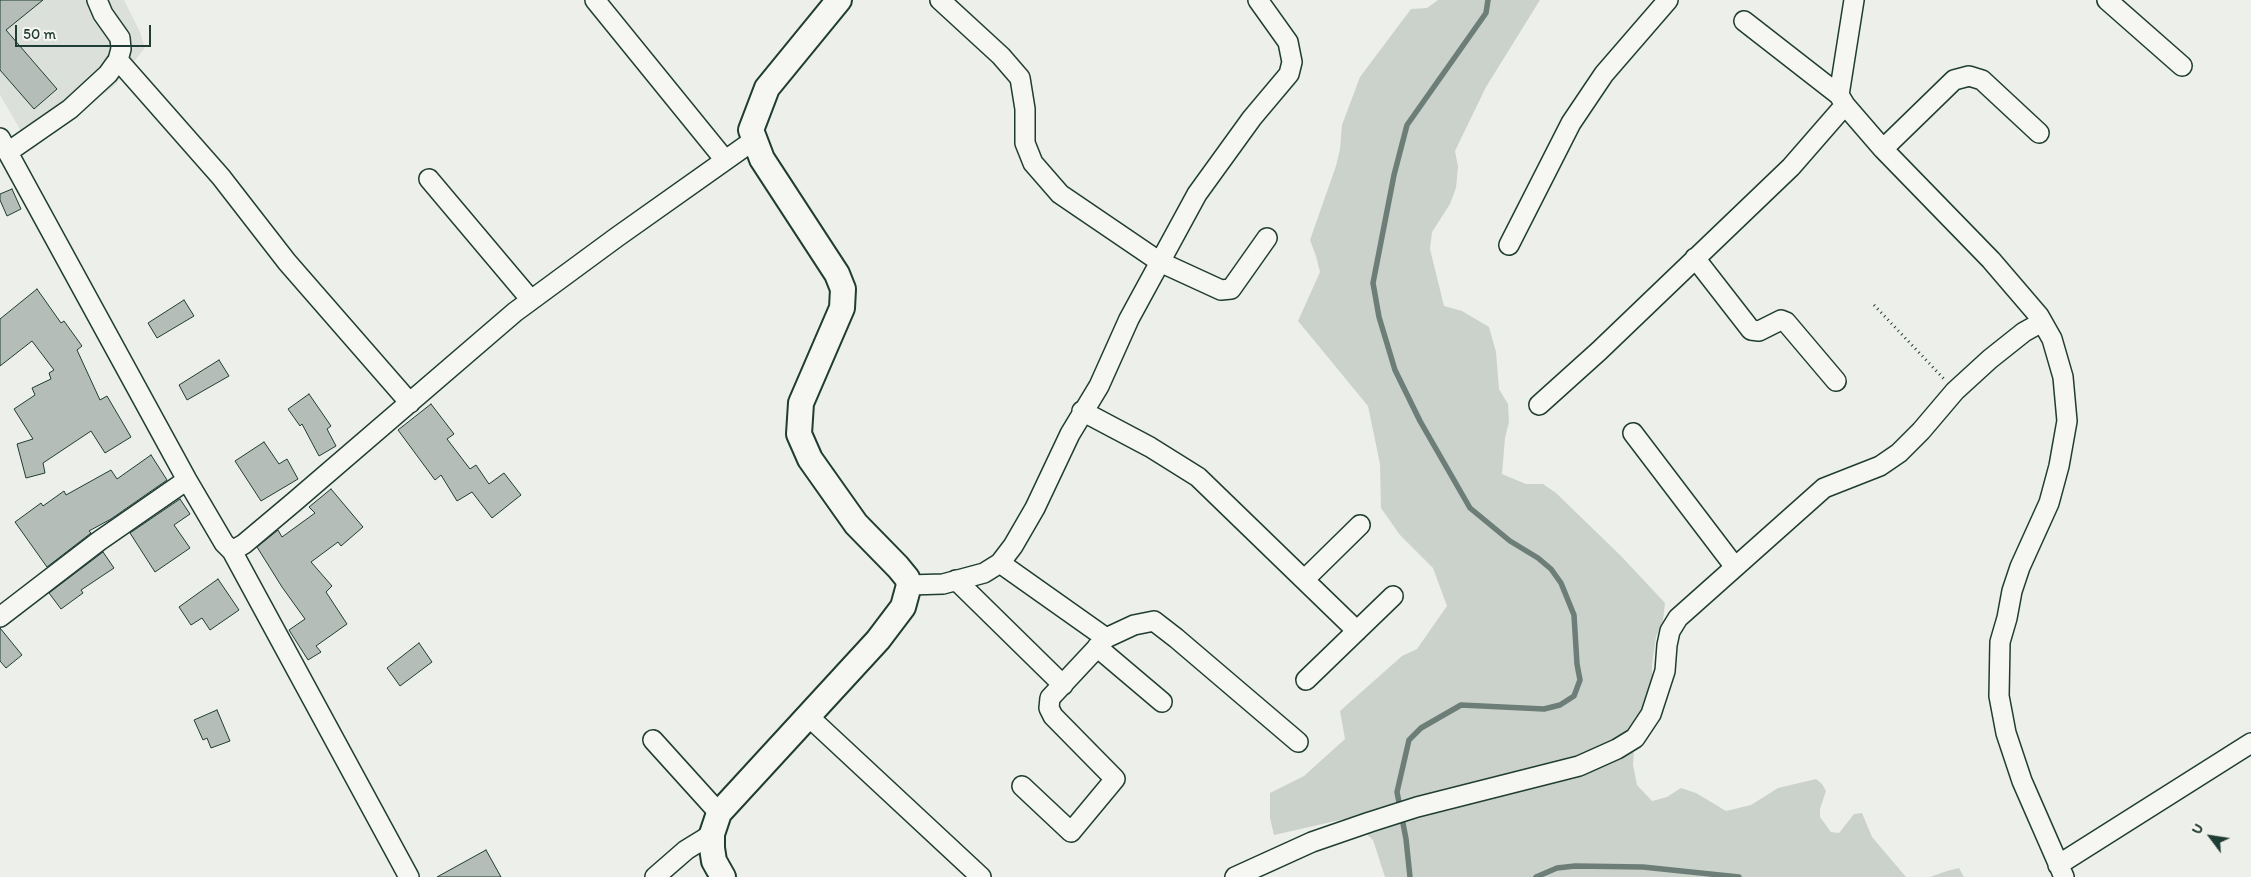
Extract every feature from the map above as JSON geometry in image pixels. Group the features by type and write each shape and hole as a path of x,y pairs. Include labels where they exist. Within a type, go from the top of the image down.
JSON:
{"main road":[{"path":"723,877 714,861 716,823 808,716 878,640 903,607 909,585 907,578 898,567 856,524 810,459 799,434 801,403 842,308 843,289 837,274 762,159 752,130 767,88 839,0"}],"street":[{"path":"97,0 103,14 120,38 121,49 118,60 108,74 70,109 4,145 187,480 224,543 232,552 409,877"},
{"path":"594,0 726,160"},
{"path":"940,0 1001,56 1020,78 1025,109 1025,143 1033,163 1060,194 1160,262 1220,290 1232,289 1267,238"},
{"path":"909,585 943,584 984,572 1000,563 1013,546 1036,508 1082,411 1099,386 1129,319 1197,194 1252,118 1289,74 1292,62 1288,42 1258,0"},
{"path":"1509,245 1571,123 1604,74 1668,0"},
{"path":"1539,405 1599,351 1791,167 1842,100 1854,0"},
{"path":"2107,0 2182,66"},
{"path":"1744,22 1842,100 1883,149 1991,260 2042,322 2052,339 2063,377 2067,421 2059,466 2049,503 2020,567 2012,591 2000,642 1999,696 2006,733 2022,781 2061,871 2251,743"},
{"path":"118,60 222,177 287,262 410,403"},
{"path":"1883,149 1954,80 1969,76 1982,80 2039,133"},
{"path":"232,552 251,538 531,300 754,140"},
{"path":"429,179 531,300"},
{"path":"1695,258 1751,330 1759,332 1781,320 1786,322 1836,381"},
{"path":"1235,877 1312,842 1370,822 1417,807 1579,766 1617,749 1635,738 1651,714 1663,680 1670,631 1678,618 1824,488 1880,466 1899,453 1921,431 1955,391 1990,359 2024,332 2042,322"},
{"path":"1082,411 1150,447 1198,477 1357,631"},
{"path":"1632,434 1736,567"},
{"path":"0,617 99,541 187,480"},
{"path":"1305,579 1360,525"},
{"path":"1000,563 1102,643 1162,702"},
{"path":"956,580 1063,685"},
{"path":"1306,680 1393,596"},
{"path":"1022,786 1071,832 1115,779 1053,716 1048,708 1050,698 1102,643 1134,625 1154,621 1298,742"},
{"path":"808,716 981,877"},
{"path":"653,740 716,823 655,877"}],"path":[{"path":"1874,305 1955,391"}],"shaded area":[{"path":"0,0 124,0 140,32 145,48 114,86 32,150 0,95"},
{"path":"1438,0 1540,0 1486,87 1455,151 1458,167 1456,188 1450,204 1432,232 1430,249 1444,306 1462,311 1489,327 1496,352 1499,389 1508,404 1509,422 1505,438 1502,474 1526,484 1543,484 1556,493 1621,556 1665,603 1663,620 1656,637 1652,665 1652,683 1635,732 1633,765 1637,785 1652,801 1667,797 1681,788 1696,793 1726,811 1751,805 1778,788 1816,779 1826,791 1820,809 1820,817 1831,832 1839,833 1854,814 1862,813 1872,837 1906,877 1385,877 1373,840 1349,818 1274,835 1270,818 1270,793 1304,776 1345,739 1340,711 1402,656 1417,649 1447,606 1433,568 1400,535 1381,508 1380,464 1368,406 1298,321 1320,272 1310,240 1336,166 1342,125 1360,77 1411,9 1427,8"},
{"path":"1959,868 1964,877 1930,877 1947,871"}],"building":[{"path":"0,0 43,0 6,30 57,89 34,109 0,70"},
{"path":"12,189 21,209 7,216 0,200 0,194"},
{"path":"37,289 61,323 64,321 82,346 77,350 100,400 107,396 131,437 105,453 91,431 43,463 45,473 26,478 17,444 33,439 14,409 35,395 32,388 51,379 49,373 54,370 32,341 0,366 0,319"},
{"path":"184,300 194,316 157,338 148,323"},
{"path":"219,360 229,376 187,400 179,385"},
{"path":"309,394 331,426 327,429 336,446 319,456 302,424 300,426 288,409"},
{"path":"431,404 454,434 447,439 470,469 476,465 489,484 504,473 521,495 492,518 472,492 457,501 441,475 435,480 398,430"},
{"path":"264,442 279,464 287,459 298,479 261,501 235,461"},
{"path":"151,455 167,480 111,519 89,531 91,533 47,567 15,522 41,503 43,506 64,491 66,495 111,470 117,479"},
{"path":"331,489 363,527 341,546 338,542 311,562 332,586 326,592 347,624 316,646 321,652 308,660 289,630 305,619 257,547 278,530 282,537 315,513 309,507"},
{"path":"180,499 190,514 174,525 190,548 155,572 130,533"},
{"path":"103,552 114,568 81,590 83,593 61,609 49,593"},
{"path":"218,579 239,610 210,630 202,618 191,625 179,607"},
{"path":"0,628 22,655 6,668 0,661"},
{"path":"419,643 432,662 400,686 387,668"},
{"path":"217,710 230,741 211,748 207,738 203,740 194,720"},
{"path":"486,850 501,877 437,877"}],"waterway":[{"path":"1410,877 1406,839 1397,792 1409,740 1421,728 1461,705 1544,709 1560,705 1574,696 1580,680 1577,664 1574,615 1561,583 1551,569 1538,558 1510,541 1470,508 1420,421 1395,370 1379,317 1373,283 1394,175 1407,125 1486,13 1488,0"},
{"path":"1536,877 1557,868 1575,866 1643,867 1739,877"}]}
